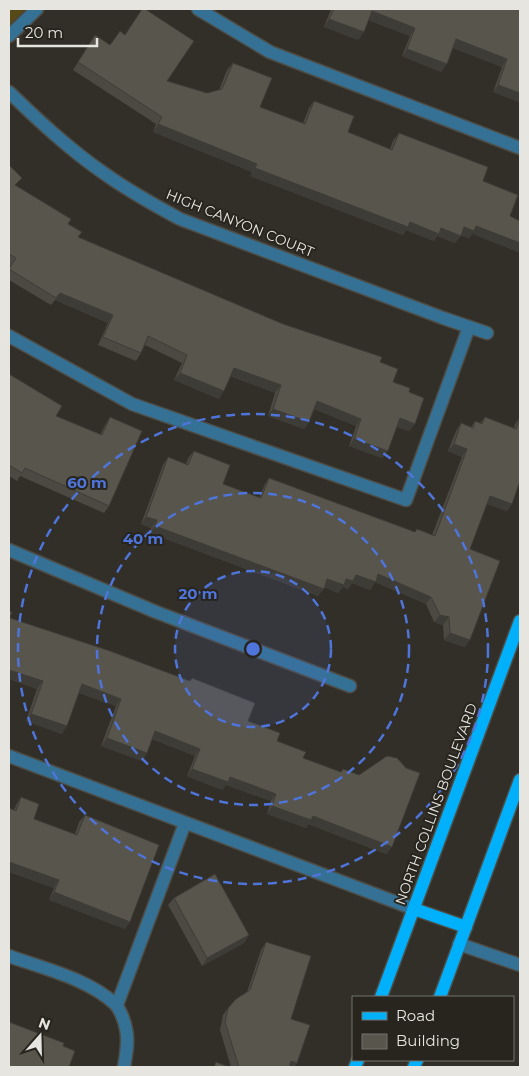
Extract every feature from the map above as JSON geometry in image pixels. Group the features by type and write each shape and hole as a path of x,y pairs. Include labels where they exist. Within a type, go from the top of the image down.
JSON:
{"main road":[{"name":"NORTH COLLINS BOULEVARD","path":"381,996 520,621"},
{"path":"440,996 520,780"},
{"path":"414,909 466,927"}],"street":[{"path":"9,36 38,9"},
{"path":"198,9 270,52 520,148"},
{"name":"HIGH CANYON COURT","path":"9,92 40,122 104,174 144,199 180,218 487,333"},
{"path":"9,336 132,404 406,500 469,327"},
{"path":"9,550 156,612 350,686"},
{"path":"9,756 414,909"},
{"path":"116,1006 185,822"},
{"path":"460,944 520,965"},
{"path":"9,956 78,981 103,995 116,1006 126,1028 128,1048 124,1067"}],"shaded area":[{"path":"9,9 26,9 9,25"}],"building":[{"path":"142,9 145,9 194,41 167,81 207,93 222,89 233,63 272,78 260,107 305,124 314,101 354,116 348,132 392,150 399,133 488,167 483,181 518,195 510,216 520,221 520,243 476,226 474,231 464,227 461,236 441,228 439,234 410,222 408,227 255,168 257,164 158,124 162,117 78,62 95,35 110,45 120,31 125,35"},
{"path":"334,9 520,9 520,93 498,85 507,59 456,39 447,64 407,49 415,28 372,11 364,32 329,19"},
{"path":"9,165 22,178 15,185 71,219 68,224 82,232 78,237 283,324 382,357 380,362 398,369 393,382 410,388 409,392 424,398 415,424 400,418 388,451 354,439 361,419 317,401 309,422 273,409 281,385 234,368 224,391 180,373 187,355 148,336 141,353 103,337 113,315 60,293 56,298 9,269 16,258 9,254"},
{"path":"9,374 62,406 56,416 102,435 110,417 142,431 109,506 25,468 22,473 9,465"},
{"path":"485,417 516,429 520,417 520,481 512,504 490,496 470,549 500,561 470,640 450,633 449,617 440,615 431,597 378,574 376,582 356,575 353,581 346,579 344,585 327,579 324,589 155,526 157,520 146,517 168,457 188,465 194,451 230,465 223,484 261,498 269,478 415,532 417,529 435,536 467,449 454,444 461,423 473,428 475,421 482,424"},
{"path":"9,611 12,612 10,618 110,651 190,681 192,678 255,703 248,721 280,733 277,741 306,752 303,758 341,772 343,769 359,775 387,756 397,758 406,768 420,773 392,847 313,816 311,820 272,806 276,794 230,777 228,782 192,769 200,749 155,731 147,753 107,738 121,699 82,684 67,726 31,714 43,681 9,670"},
{"path":"21,797 39,804 34,819 77,835 85,815 159,845 130,922 54,892 59,880 9,862 9,808 16,811"},
{"path":"215,874 249,935 207,958 174,898"},
{"path":"266,942 311,956 291,1019 310,1025 297,1063 291,1061 289,1067 239,1067 225,1022 228,1008 236,999 250,990"},
{"path":"9,1022 64,1043 63,1046 75,1051 69,1067 9,1067"},
{"path":"216,1062 229,1067 214,1067"}]}
